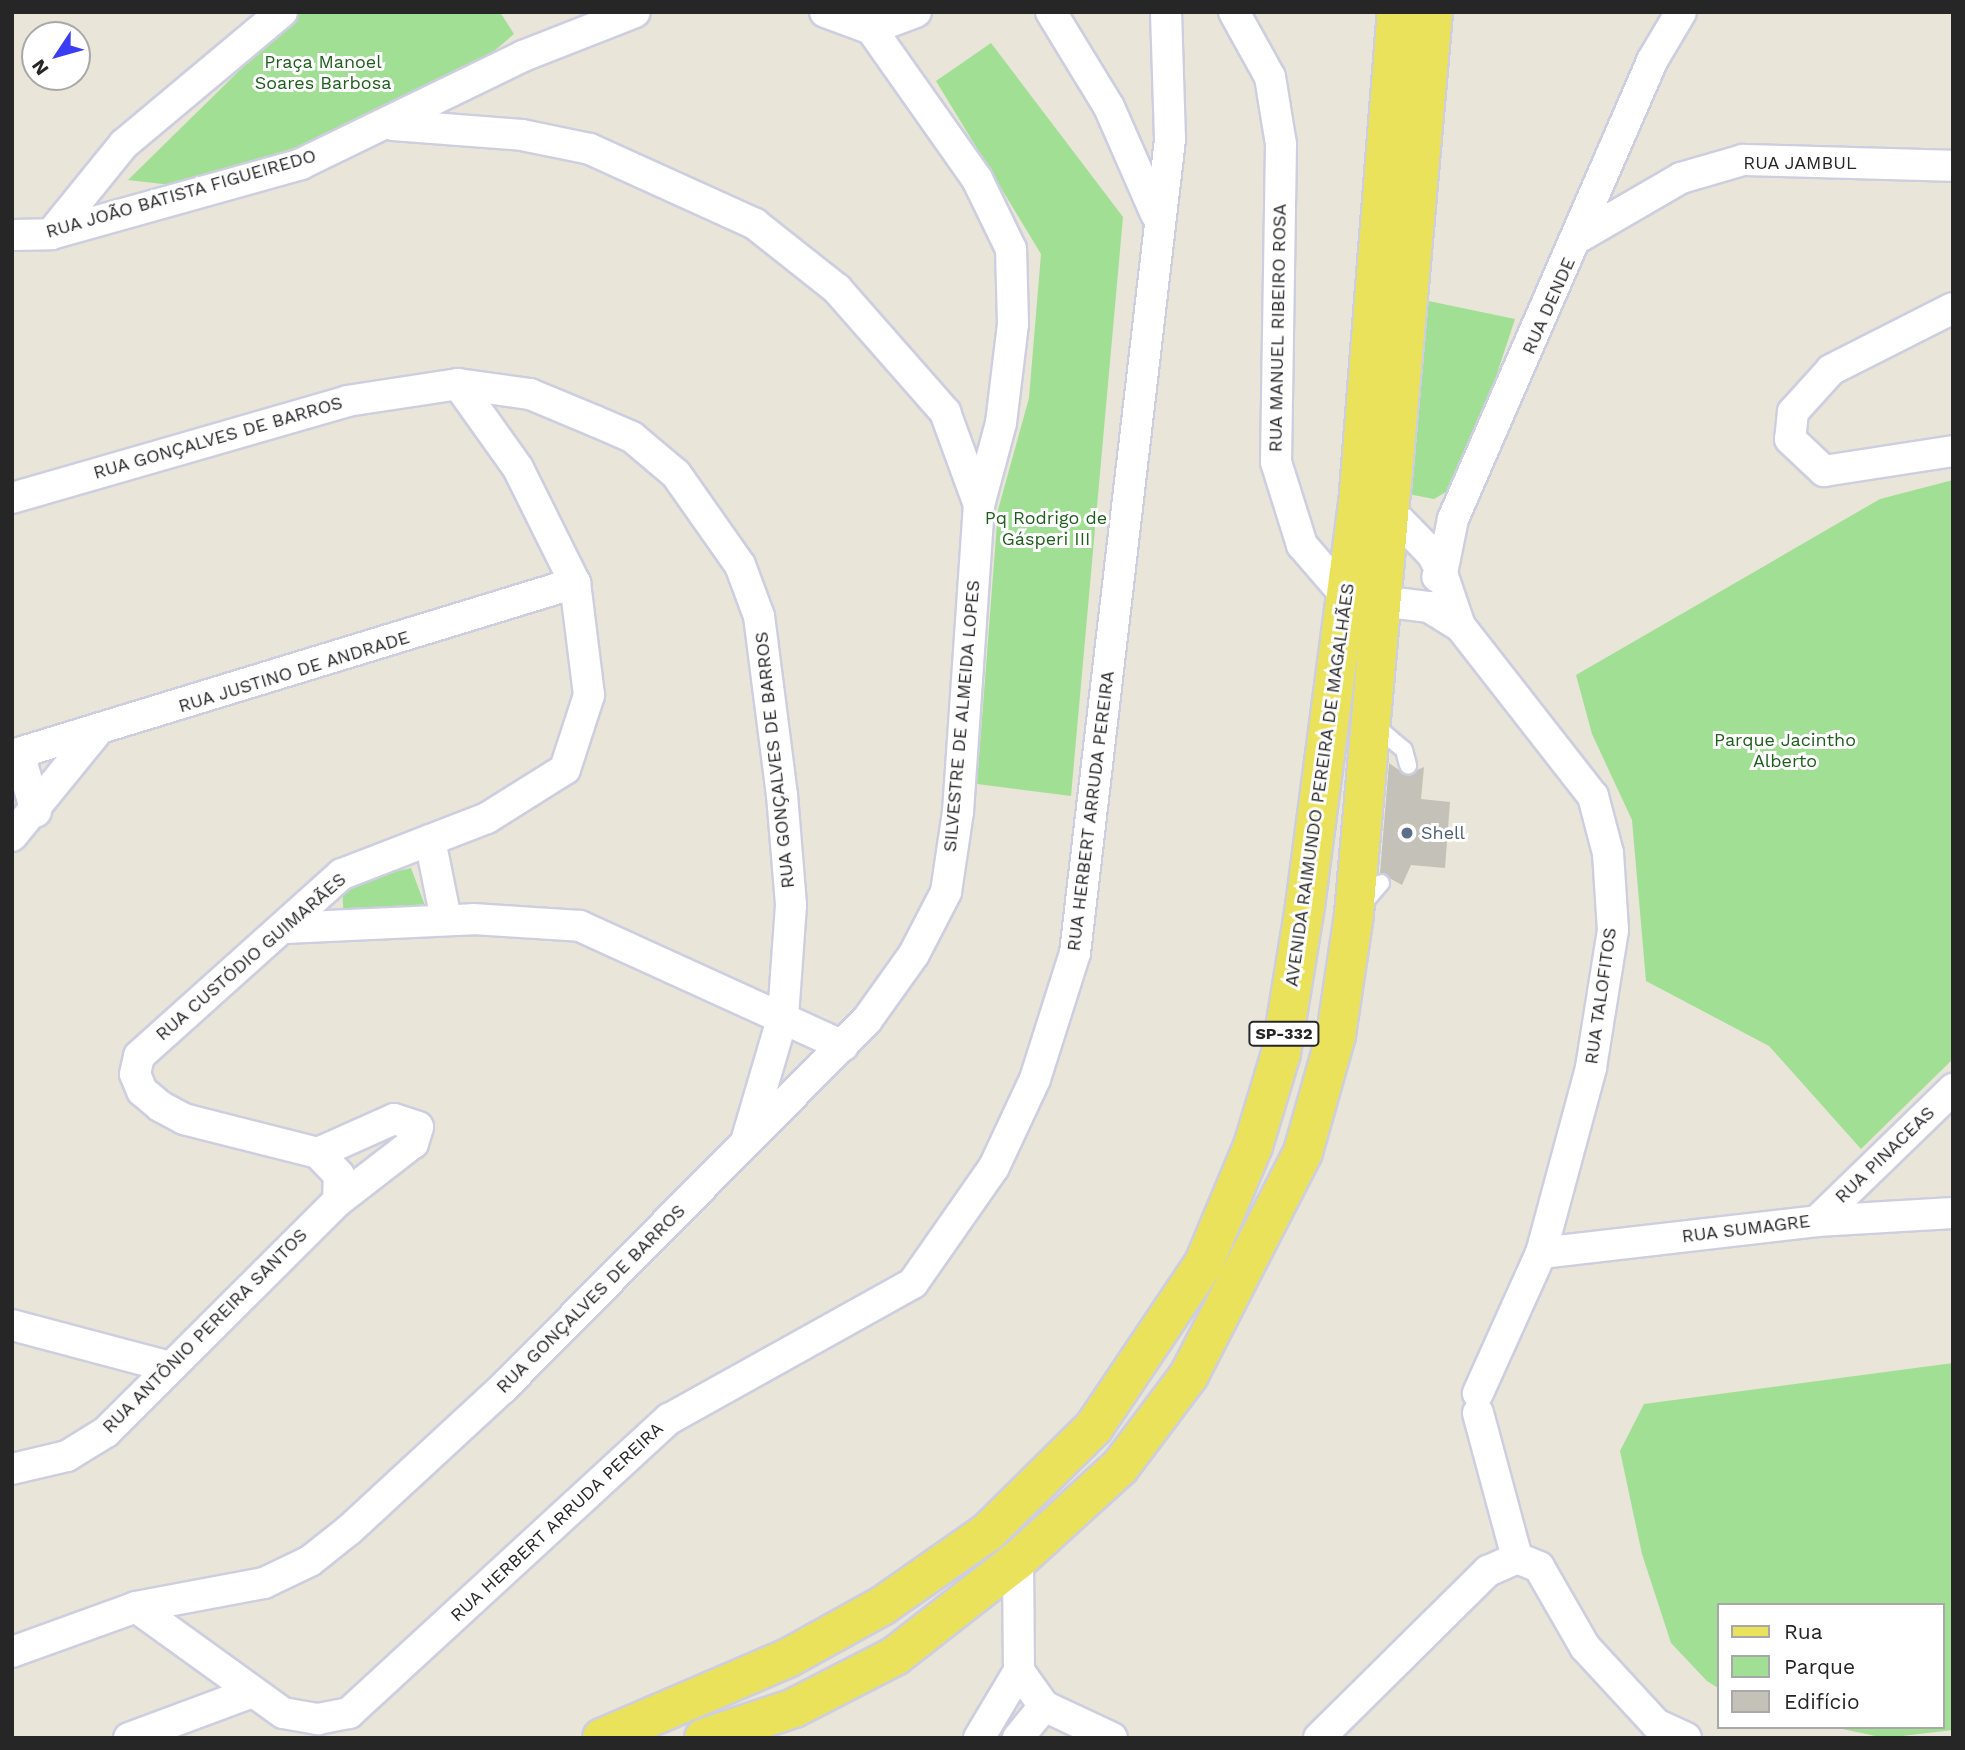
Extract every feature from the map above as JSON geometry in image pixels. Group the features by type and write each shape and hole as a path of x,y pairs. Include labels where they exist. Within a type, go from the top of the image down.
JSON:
{"main road":[{"name":"AVENIDA RAIMUNDO PEREIRA DE MAGALHÃES","path":"1375,510 1398,12"},
{"name":"AVENIDA RAIMUNDO PEREIRA DE MAGALHÃES","path":"602,1738 788,1658 882,1606 988,1532 1094,1427 1148,1354 1203,1264 1253,1146 1281,1053 1365,599 1433,12"},
{"name":"AVENIDA RAIMUNDO PEREIRA DE MAGALHÃES","path":"704,1738 794,1707 895,1656 1018,1560 1120,1466 1189,1376 1248,1269 1303,1152 1336,1035 1354,914 1373,724 1365,599"}],"street":[{"path":"51,234 124,144 282,12"},
{"path":"393,125 523,56 635,12"},
{"path":"825,12 871,29 916,12"},
{"path":"1051,12 1109,107 1156,215"},
{"name":"RUA HERBERT ARRUDA PEREIRA","path":"136,1608 283,1713 318,1719 349,1713 669,1419 913,1283 994,1167 1035,1079 1075,953 1156,215 1170,139 1166,12"},
{"name":"RUA MANUEL RIBEIRO ROSA","path":"1234,12 1270,77 1282,144 1276,462 1302,545 1365,599"},
{"name":"RUA DENDE","path":"1458,506 1581,236 1652,61 1681,12"},
{"name":"SILVESTRE DE ALMEIDA LOPES","path":"746,1142 843,1046 914,954 946,892 958,812 979,505 1000,423 1013,324 1011,249 977,179 871,29"},
{"name":"RUA JOÃO BATISTA FIGUEIREDO","path":"12,235 51,234 301,164 393,125 522,135 590,149 755,224 837,289 945,412 979,505"},
{"name":"RUA JAMBUL","path":"1581,236 1681,178 1743,160 1953,166"},
{"path":"1953,308 1831,370 1793,412 1790,439 1824,471 1953,451"},
{"name":"RUA GONÇALVES DE BARROS","path":"12,498 347,401 458,384 530,394 632,438 676,474 740,565 759,616 782,795 791,905 783,1016 746,1142 502,1390 310,1561 264,1583 136,1608 12,1652"},
{"name":"RUA CUSTÓDIO GUIMARÃES","path":"317,1153 184,1119 142,1091 135,1074 139,1056 285,928 342,874 487,818 565,769 589,695 575,583 519,468 458,384"},
{"path":"945,412 974,425 1000,423"},
{"path":"1443,573 1458,506"},
{"path":"1375,510 1436,516 1458,506"},
{"path":"1375,510 1415,531 1443,573"},
{"path":"1365,599 1443,573"},
{"name":"RUA TALOFITOS","path":"1443,573 1460,626 1592,796 1608,853 1613,930 1591,1068 1541,1253 1478,1403 1517,1558"},
{"name":"RUA JUSTINO DE ANDRADE","path":"16,754 95,734 575,583"},
{"name":"RUA TALOFITOS","path":"1365,599 1429,607 1460,626"},
{"path":"12,836 36,813 95,734"},
{"path":"16,754 36,813"},
{"path":"430,841 446,919"},
{"path":"285,928 446,919 580,926 783,1016 843,1046"},
{"name":"RUA PINACEAS","path":"1816,1221 1953,1089"},
{"name":"RUA ANTÔNIO PEREIRA SANTOS","path":"12,1469 67,1456 106,1432 338,1201 413,1143 418,1127 394,1119 317,1153"},
{"path":"317,1153 339,1175 338,1201"},
{"name":"RUA SUMAGRE","path":"1541,1253 1816,1221 1953,1213"},
{"path":"12,1325 170,1367"},
{"path":"1319,1738 1488,1571 1517,1558 1539,1567 1586,1647 1656,1724 1686,1738"},
{"path":"979,1738 1019,1671 1018,1560"},
{"path":"1019,1671 1044,1706 1112,1738"},
{"path":"129,1738 253,1692"},
{"path":"1018,1738 1044,1706"}],"lane":[{"path":"1373,724 1404,750 1408,765"},
{"path":"1354,914 1381,883"}],"green space":[{"name":"Praça Manoel Soares Barbosa","path":"299,12 500,12 514,34 473,69 365,124 180,186 128,180"},
{"name":"Pq Rodrigo de Gásperi III","path":"991,43 1123,217 1071,796 977,784 998,510 1029,398 1041,254 936,81"},
{"path":"1414,298 1515,319 1461,483 1434,499 1387,490"},
{"name":"Parque Jacintho Alberto","path":"1953,480 1953,1059 1861,1149 1769,1046 1646,981 1632,820 1592,734 1576,675 1880,499"},
{"path":"411,868 427,911 344,923 342,884"},
{"path":"1953,1363 1953,1730 1885,1738 1842,1729 1944,1729 1944,1603 1716,1603 1716,1687 1707,1681 1671,1643 1642,1554 1620,1451 1644,1404"}],"building":[{"name":"Shell","path":"1389,763 1406,775 1424,767 1421,799 1450,802 1445,868 1411,865 1402,885 1380,873"}],"place":[{"name":"Shell","path":"1407,833"}]}
